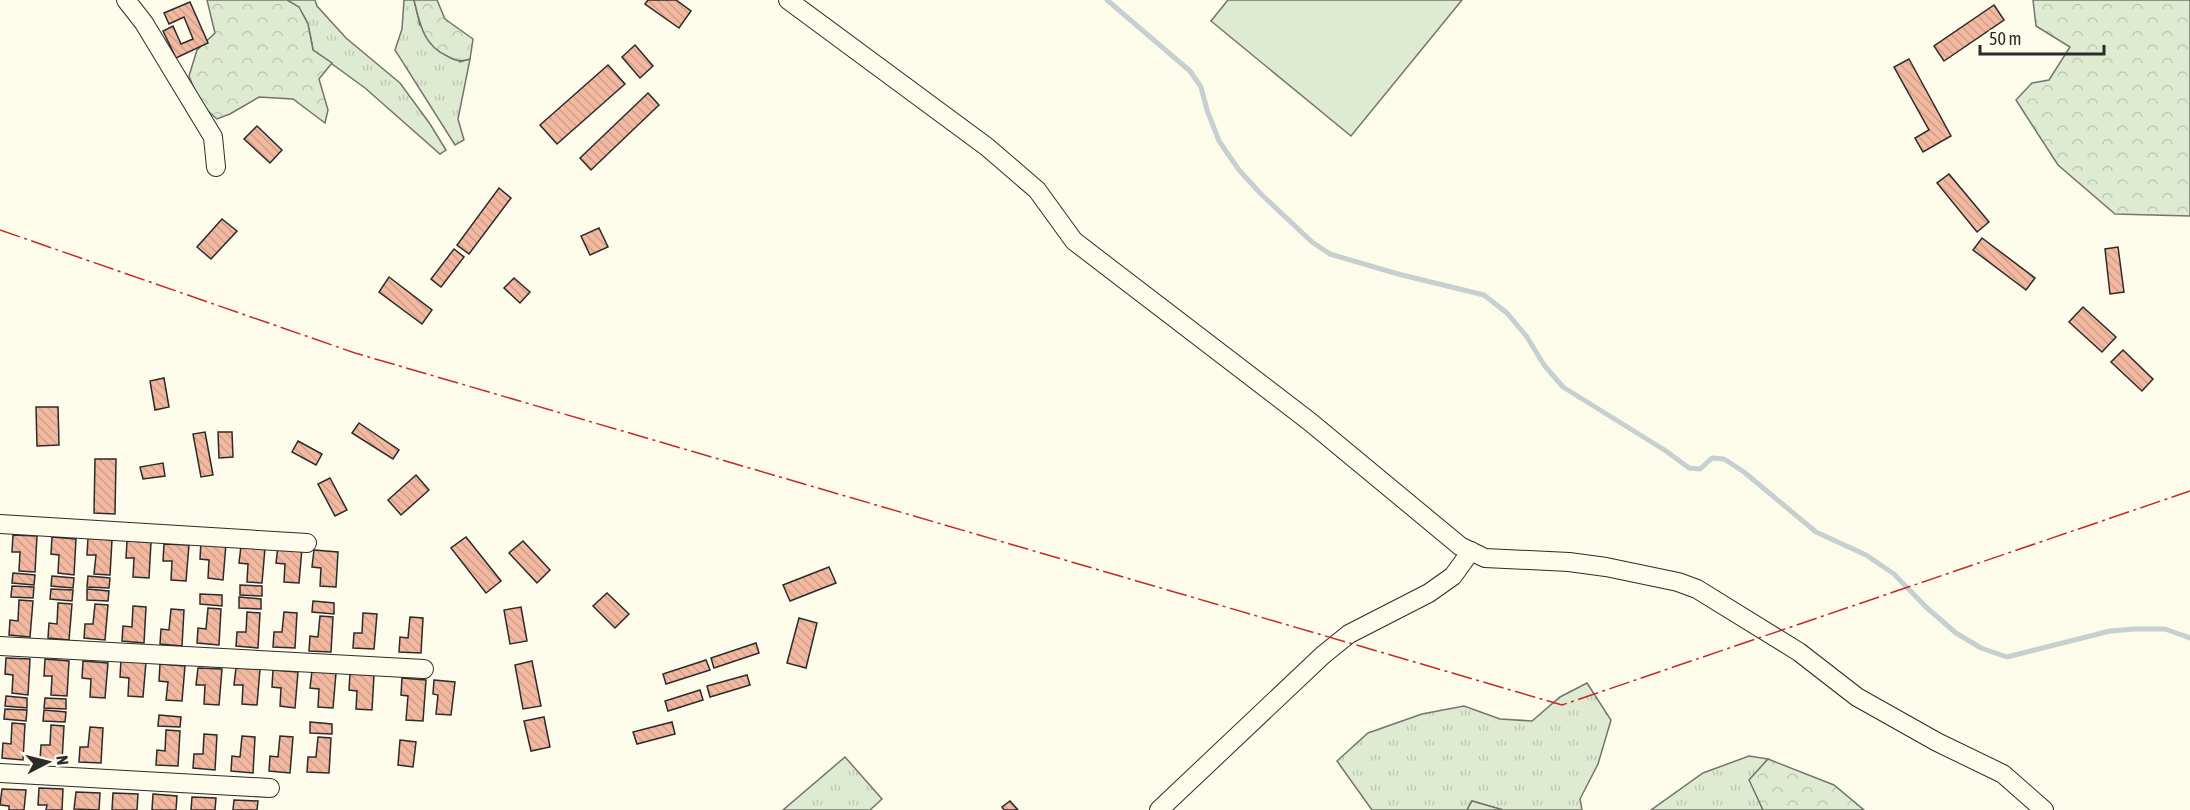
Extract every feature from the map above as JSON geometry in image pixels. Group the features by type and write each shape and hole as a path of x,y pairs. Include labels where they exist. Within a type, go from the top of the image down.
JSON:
{"street":[{"path":"126,0 144,23 213,137 216,167"},
{"path":"788,0 987,147 1037,190 1074,241 1310,421 1460,546 1485,558 1559,561 1606,567 1678,582 1697,590 1799,651 1857,697 1937,742 2003,774 2044,810"},
{"path":"0,524 307,543"},
{"path":"1159,810 1323,655 1349,634 1428,593 1453,576 1471,551"},
{"path":"0,646 424,669"},
{"path":"0,773 270,789"}],"green space":[{"path":"207,0 287,0 299,7 308,24 313,50 332,63 319,79 328,110 325,123 293,99 259,97 217,119 200,104 189,76 197,50 215,33"},
{"path":"287,0 315,0 317,6 346,38 400,83 446,150 440,154 365,88 313,50 309,27 303,15"},
{"path":"404,0 414,0 420,25 460,62 470,59 458,119 464,140 455,145 395,50 402,29"},
{"path":"414,0 437,0 445,19 473,39 470,59 461,61 450,58 433,46 424,33"},
{"path":"1228,0 1462,0 1351,136 1211,21"},
{"path":"2033,0 2190,0 2190,216 2115,214 2058,165 2016,100 2032,83 2049,80 2070,47 2036,26"},
{"path":"1587,683 1611,720 1598,764 1580,799 1582,810 1503,810 1472,801 1467,810 1372,810 1337,761 1368,733 1422,714 1464,706 1500,719 1532,721 1560,697"},
{"path":"1749,756 1768,759 1750,780 1763,810 1651,810 1703,773"},
{"path":"845,757 882,799 870,810 783,810"},
{"path":"1768,759 1834,785 1864,810 1763,810 1749,780"},
{"path":"1472,801 1503,810 1467,810"}],"building":[{"path":"648,0 676,0 691,11 679,28 645,4"},
{"path":"190,2 208,43 176,58 163,31 173,26 181,44 193,39 184,17 169,24 164,13"},
{"path":"1994,5 2004,20 1944,61 1934,46"},
{"path":"635,45 653,66 640,78 622,57"},
{"path":"1909,59 1951,136 1923,152 1915,138 1929,130 1894,67"},
{"path":"608,65 625,84 557,144 540,125"},
{"path":"648,93 659,105 591,170 580,158"},
{"path":"257,126 282,150 270,163 244,139"},
{"path":"1949,174 1989,222 1977,232 1937,183"},
{"path":"499,188 511,198 469,254 457,245"},
{"path":"222,219 237,231 211,259 197,247"},
{"path":"599,228 608,247 590,255 581,236"},
{"path":"1982,238 2035,278 2026,290 1973,250"},
{"path":"2118,247 2124,292 2110,294 2105,249"},
{"path":"454,249 464,257 441,287 431,279"},
{"path":"389,277 432,310 422,324 379,292"},
{"path":"514,278 530,292 520,303 504,288"},
{"path":"2083,307 2116,337 2102,352 2069,322"},
{"path":"2123,350 2153,379 2142,391 2111,362"},
{"path":"164,378 169,407 155,410 150,381"},
{"path":"36,407 58,407 59,445 37,446"},
{"path":"359,423 399,450 393,459 352,433"},
{"path":"205,432 213,475 201,477 193,434"},
{"path":"218,432 232,432 233,457 219,458"},
{"path":"298,441 322,454 316,465 292,452"},
{"path":"95,459 116,459 115,514 94,513"},
{"path":"163,463 165,476 143,479 140,467"},
{"path":"416,475 429,490 401,515 388,500"},
{"path":"330,478 347,510 335,516 318,484"},
{"path":"13,535 37,536 35,572 19,571 20,552 12,552"},
{"path":"52,537 76,539 74,575 58,573 59,555 51,554"},
{"path":"466,537 501,581 486,593 451,548"},
{"path":"88,538 112,540 110,575 94,574 96,555 87,555"},
{"path":"127,541 151,542 149,578 133,577 134,558 126,558"},
{"path":"523,541 550,570 537,583 509,553"},
{"path":"201,542 226,544 223,580 208,578 209,560 200,559"},
{"path":"164,544 189,545 186,581 171,580 172,561 163,561"},
{"path":"241,546 265,548 262,583 247,582 248,564 239,563"},
{"path":"278,546 302,548 299,583 284,582 285,564 276,563"},
{"path":"314,550 338,552 336,587 320,586 321,568 312,567"},
{"path":"829,567 836,583 790,601 783,585"},
{"path":"13,573 35,575 34,585 12,583"},
{"path":"52,576 74,578 73,588 51,586"},
{"path":"88,576 110,578 109,588 87,587"},
{"path":"240,585 262,586 262,596 240,595"},
{"path":"12,586 34,587 33,598 11,597"},
{"path":"51,589 73,590 72,601 50,599"},
{"path":"87,589 109,591 108,601 87,600"},
{"path":"607,593 629,614 615,628 593,606"},
{"path":"200,594 222,595 222,606 200,604"},
{"path":"239,597 261,599 261,609 239,608"},
{"path":"19,600 33,601 30,637 9,635 10,620 18,621"},
{"path":"313,601 334,603 334,614 312,612"},
{"path":"58,603 72,604 69,640 48,638 49,623 57,624"},
{"path":"95,604 108,605 105,640 84,638 85,624 93,624"},
{"path":"133,606 146,607 144,643 122,641 123,626 132,627"},
{"path":"521,607 527,641 510,644 504,610"},
{"path":"208,608 221,609 219,645 197,643 198,628 206,629"},
{"path":"171,609 184,610 182,646 160,644 161,629 169,630"},
{"path":"247,612 260,613 258,648 236,646 237,632 246,632"},
{"path":"284,612 297,613 295,648 273,647 274,632 282,632"},
{"path":"363,613 377,614 374,649 353,648 354,633 362,633"},
{"path":"320,616 333,617 331,652 309,651 310,636 318,637"},
{"path":"410,617 423,618 421,653 399,652 400,637 408,638"},
{"path":"799,618 817,623 806,668 787,663"},
{"path":"756,643 759,653 714,668 711,658"},
{"path":"6,658 30,659 28,695 12,693 13,675 5,674"},
{"path":"45,659 69,661 67,696 51,695 52,676 44,676"},
{"path":"121,660 146,662 143,697 128,696 129,678 120,677"},
{"path":"706,660 710,670 666,684 663,674"},
{"path":"83,661 108,663 105,698 90,697 91,679 82,678"},
{"path":"532,661 541,706 523,709 515,665"},
{"path":"160,664 185,666 182,701 166,700 168,682 159,681"},
{"path":"198,668 222,669 219,705 204,704 205,685 196,685"},
{"path":"236,668 260,669 257,705 242,704 243,685 234,685"},
{"path":"273,670 298,672 295,708 280,706 281,688 272,687"},
{"path":"312,671 336,673 333,708 318,707 319,689 310,688"},
{"path":"350,673 374,675 372,710 356,709 357,691 349,690"},
{"path":"747,675 750,685 710,697 707,686"},
{"path":"402,678 426,680 423,721 406,720 408,696 401,695"},
{"path":"434,680 455,682 451,715 436,714 438,695 433,694"},
{"path":"700,690 703,700 668,711 665,701"},
{"path":"6,696 27,698 27,708 5,706"},
{"path":"45,698 66,699 66,709 44,708"},
{"path":"5,709 27,710 26,721 4,719"},
{"path":"44,710 66,712 65,722 43,721"},
{"path":"159,715 181,717 180,727 158,726"},
{"path":"544,717 550,747 531,751 524,721"},
{"path":"310,722 332,724 332,734 310,733"},
{"path":"672,722 675,734 637,744 633,732"},
{"path":"12,723 25,724 23,760 2,758 3,743 11,744"},
{"path":"51,725 64,726 62,761 40,760 41,745 50,745"},
{"path":"90,727 103,728 101,763 79,762 80,747 88,747"},
{"path":"166,730 180,731 178,766 156,765 157,750 165,751"},
{"path":"204,734 217,735 215,770 193,768 194,754 203,754"},
{"path":"242,736 255,737 253,773 231,771 232,756 240,757"},
{"path":"280,736 293,737 290,773 269,771 270,756 278,757"},
{"path":"318,737 331,738 329,773 307,772 308,757 316,757"},
{"path":"400,740 416,742 413,767 398,765"},
{"path":"39,788 63,789 62,810 46,810 47,805 38,805"},
{"path":"2,789 26,790 24,810 9,810 9,806 0,805"},
{"path":"76,792 100,793 99,810 74,809"},
{"path":"113,793 138,794 137,810 112,810"},
{"path":"153,794 177,796 176,810 152,810"},
{"path":"192,797 216,798 215,810 191,810"},
{"path":"234,800 258,801 257,810 233,810"},
{"path":"1010,801 1018,810 1004,810 1002,807"}],"waterway":[{"path":"1107,0 1190,71 1201,87 1219,141 1239,170 1312,242 1330,254 1398,274 1484,295 1507,313 1527,337 1544,365 1563,387 1666,451 1689,468 1700,469 1712,458 1724,459 1744,472 1816,532 1866,555 1894,574 1926,607 1956,633 1981,648 2007,657 2110,631 2135,629 2165,629 2190,638"}],"power":[{"path":"0,230 355,353 1562,705 2190,491"}]}
